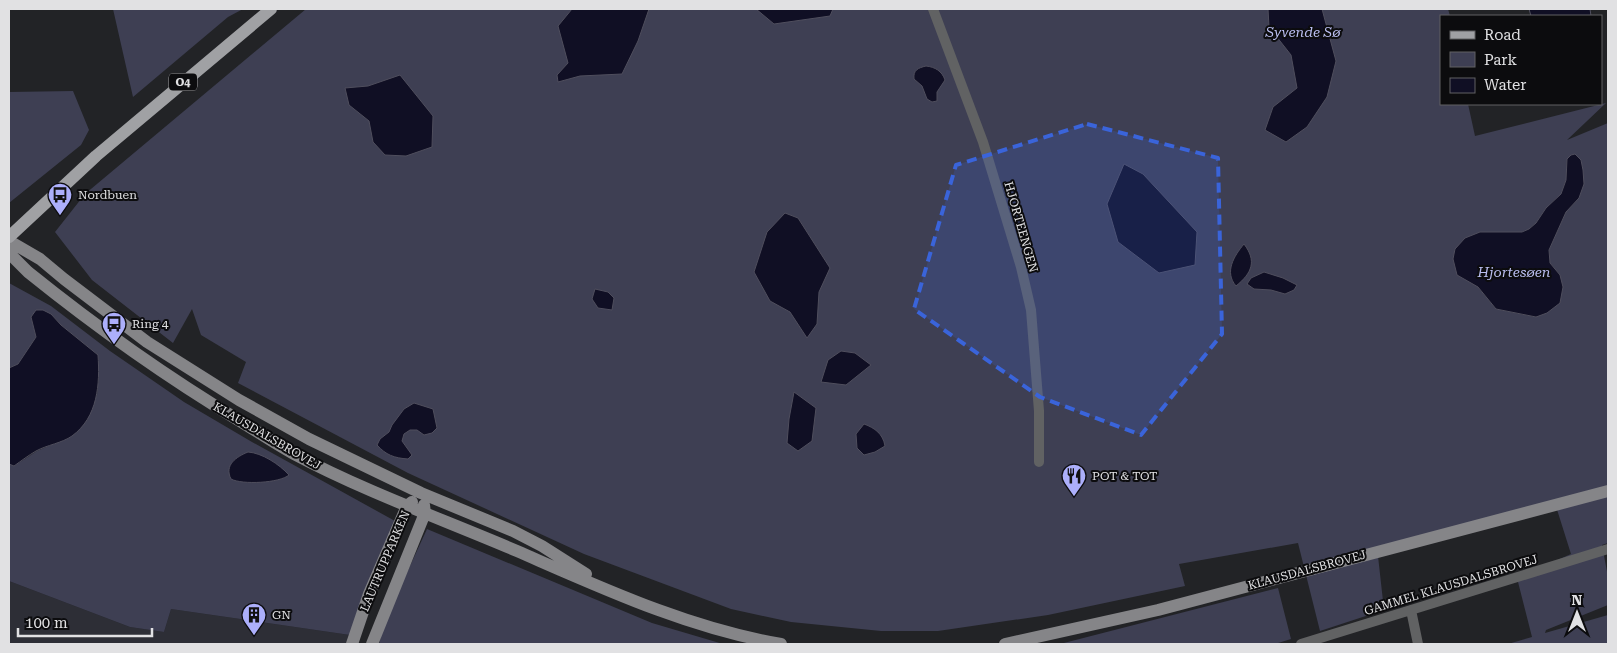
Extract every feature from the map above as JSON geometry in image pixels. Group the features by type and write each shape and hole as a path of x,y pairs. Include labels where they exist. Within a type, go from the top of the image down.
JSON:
{"main road":[{"name":"O4","path":"9,237 96,156 271,9"}],"street":[{"name":"HJORTEENGEN","path":"933,9 983,142 1021,268 1031,310 1039,411 1039,462"},
{"name":"KLAUSDALSBROVEJ","path":"9,241 40,259 147,342 239,400 309,439 421,493 521,535 542,546 615,593"},
{"name":"KLAUSDALSBROVEJ","path":"9,246 12,256 28,272 137,355 182,386 293,453 349,481 615,593 694,623 734,635 781,644"},
{"name":"KLAUSDALSBROVEJ","path":"1005,644 1158,610 1608,491"},
{"name":"LAUTRUPPARKEN","path":"352,644 369,594 407,506 421,493"},
{"name":"LAUTRUPPARKEN","path":"372,644 425,513 421,493"},
{"name":"GAMMEL KLAUSDALSBROVEJ","path":"1301,644 1608,549"},
{"path":"1411,610 1418,644"}],"highlighted area":[{"path":"1087,124 1218,158 1222,334 1141,435 1040,397 914,309 956,165"}],"shaded area":[{"path":"9,581 130,627 164,632 171,609 350,635 348,644 9,644"}],"green space":[{"path":"113,9 243,9 228,17 133,97"},
{"path":"306,9 1448,9 1450,15 1440,15 1440,105 1468,105 1475,136 1606,103 1567,140 1608,123 1608,543 1602,545 1608,577 1608,605 1546,630 1545,633 1608,615 1608,644 1508,644 1532,637 1517,578 1571,554 1554,500 1377,547 1384,610 1320,631 1298,543 1179,564 1185,586 1048,615 938,631 881,631 791,622 731,609 584,554 408,473 238,383 246,362 201,335 192,309 173,343 92,280 55,232 85,194","holes":["1567,159 1579,198 1566,212 1549,250 1550,263 1560,275 1535,317 1496,309 1478,287 1479,232 1522,232 1529,229 1536,223 1546,208 1561,194 1566,180"]},
{"path":"73,91 89,130 81,145 9,203 9,92"},
{"path":"9,283 51,306 110,351 184,402 395,521 350,635 171,609 164,632 130,627 9,581 9,464 14,466 37,451 72,436 97,395 99,374 98,355 61,325 51,314 31,317 36,337 18,364 9,368"},
{"path":"427,529 652,623 723,644 379,644 385,620"},
{"path":"1278,588 1291,639 1275,644 1060,644"}],"water":[{"path":"572,9 649,9 638,41 622,74 580,76 558,82 557,75 568,63 558,26"},
{"path":"756,9 833,9 830,16 774,24"},
{"name":"Syvende Sø","path":"1268,9 1322,9 1336,61 1327,97 1307,127 1286,142 1265,130 1273,107 1297,88 1291,55 1269,27"},
{"path":"1529,9 1590,9 1591,15 1531,15"},
{"path":"926,66 938,70 945,80 937,92 937,101 932,102 927,99 922,86 914,79 914,73"},
{"path":"400,75 433,116 432,147 406,156 385,155 373,142 369,121 349,105 345,88 368,86"},
{"name":"Hjortesøen","path":"1575,154 1581,160 1584,184 1579,198 1566,212 1549,250 1550,263 1560,275 1563,287 1560,303 1547,313 1536,317 1496,309 1478,287 1457,275 1453,259 1455,249 1465,238 1480,232 1522,232 1529,229 1536,223 1546,208 1561,194 1566,180 1567,159"},
{"path":"1124,164 1143,174 1197,232 1195,265 1159,273 1118,242 1107,204"},
{"path":"785,213 798,218 830,268 819,292 817,324 807,338 790,312 770,301 754,272 767,232"},
{"path":"1244,244 1250,256 1251,266 1246,276 1236,286 1232,281 1232,264"},
{"path":"1264,272 1297,285 1294,290 1285,294 1271,290 1254,289 1247,284 1251,278"},
{"path":"595,289 608,292 614,298 612,310 598,308 592,299"},
{"path":"36,310 43,310 51,314 61,325 98,355 98,388 92,410 81,428 72,436 36,451 14,466 9,464 9,368 18,364 36,337 31,317"},
{"path":"841,351 855,353 871,365 846,385 821,382 828,360"},
{"path":"794,392 816,408 812,441 798,451 787,443"},
{"path":"414,403 433,409 437,428 432,433 424,435 417,430 410,430 404,434 402,441 412,455 408,459 399,458 384,451 377,445 380,439 389,432 404,409"},
{"path":"864,424 878,432 885,446 875,452 864,455 857,448 856,434"},
{"path":"248,452 259,454 270,460 289,475 278,480 261,482 243,482 231,479 229,470 232,462"}],"place":[{"name":"Nordbuen","path":"60,216"},
{"name":"Ring 4","path":"114,345"},
{"name":"POT & TOT","path":"1074,497"},
{"name":"GN","path":"254,636"}]}
